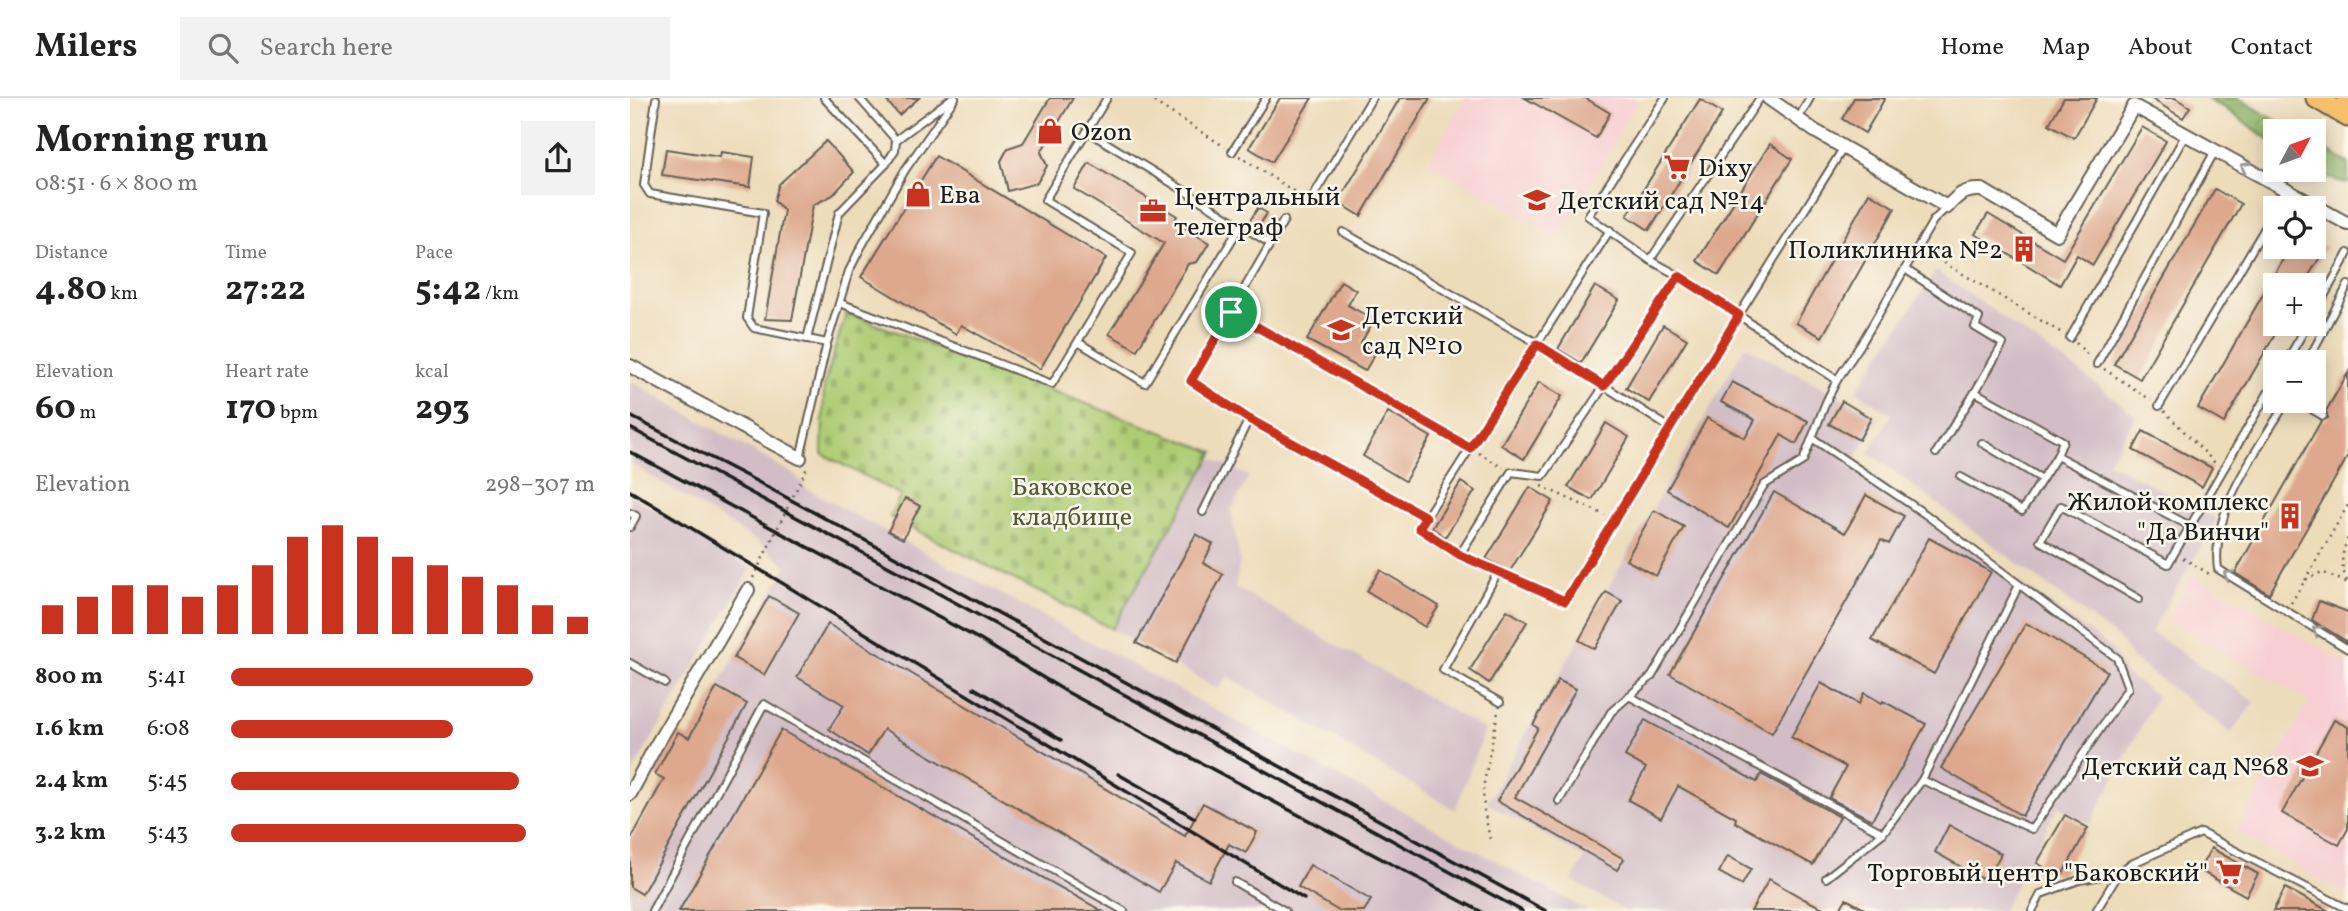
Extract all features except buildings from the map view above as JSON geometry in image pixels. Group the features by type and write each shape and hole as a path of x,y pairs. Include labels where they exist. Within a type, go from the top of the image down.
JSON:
{"main road":[{"path":"2316,98 2348,117"}],"street":[{"path":"1768,98 1844,148 1947,207 1959,194 1969,189 1982,190 2057,234 2136,102 2215,151 2348,224"},
{"path":"630,366 800,458"},
{"path":"630,794 748,590"}],"lane":[{"path":"651,98 658,98 644,185 650,194 763,213 747,317 754,328 827,343"},
{"path":"824,98 886,164"},
{"path":"807,339 839,213 886,164 895,150 896,140 859,98"},
{"path":"896,140 954,98"},
{"path":"800,458 827,343 849,271 905,170 954,98"},
{"path":"839,303 1052,384 1132,253 1045,200 1107,98"},
{"path":"1232,152 1266,98"},
{"path":"1310,201 1372,98"},
{"path":"1665,98 1588,216 1650,260 1679,276 1838,380"},
{"path":"1650,260 1759,98"},
{"path":"1798,119 1810,98"},
{"path":"1087,131 1271,244"},
{"path":"2070,338 2186,134"},
{"path":"1609,230 1419,528 1460,555 1565,601 1844,148"},
{"path":"2097,364 2215,151"},
{"path":"2284,196 2287,190"},
{"path":"1559,800 1611,712 1652,676 1764,485 1803,461 1838,380 1933,221 1947,207"},
{"path":"1284,220 1191,381 1249,419 1426,517"},
{"path":"1078,342 1145,383 1241,225"},
{"path":"2159,406 2263,231"},
{"path":"1343,232 1537,344 1670,428"},
{"path":"2326,292 2348,253"},
{"path":"1905,269 1979,318 1975,327 2003,344 1936,453"},
{"path":"1460,555 1511,472 1543,476 1679,276"},
{"path":"2313,350 2348,285"},
{"path":"1231,312 1470,448"},
{"path":"1961,477 2022,511 2057,456 2063,441 1975,392"},
{"path":"2139,599 2040,541 2062,506 2168,564 2263,402"},
{"path":"2280,413 2227,504 2215,552 2218,569 2348,649"},
{"path":"2318,413 2323,416"},
{"path":"1203,512 1249,419"},
{"path":"1812,438 1925,514 2117,658 2127,688 2032,829 1922,780"},
{"path":"1982,443 2042,479"},
{"path":"2057,456 2190,526"},
{"path":"630,513 636,516 630,527"},
{"path":"1498,572 1443,670 1500,702"},
{"path":"1826,878 1884,833 1922,780 2020,585"},
{"path":"630,663 665,683"},
{"path":"1629,696 1884,833"},
{"path":"652,911 764,704 1124,911"},
{"path":"2096,911 2119,873 2129,865 2201,833 2345,909"},
{"path":"2032,911 2041,894 2079,880 2119,873"},
{"path":"1235,882 1285,911"}],"path":[{"path":"1917,247 2070,338 2097,364 2159,406 2201,446 2223,473"},
{"path":"748,590 756,568 808,466 800,458"},
{"path":"2286,611 2348,505"},
{"path":"2305,580 2322,572 2348,583 2342,568 2341,555 2348,538"},
{"path":"1490,839 1483,788 1500,702"}],"shaded area":[{"name":"Детский сад №14","path":"1465,98 1639,98 1559,238 1428,163"},
{"path":"1936,271 2087,377 2136,416 2108,462 2217,519 2151,632 2255,702 2231,733 2133,659 2119,639 1869,453 1892,414 1856,391"},
{"path":"1745,346 1878,417 1853,462 2111,648 2125,674 2157,696 2090,824 2058,806 2002,911 1625,911 1572,880 1585,858 1487,803"},
{"path":"630,381 795,475 807,489 1588,911 630,911 630,840 787,566 758,542 630,463"},
{"path":"1211,458 1249,476 1231,511 1240,561 1235,587 1485,730 1455,810 1228,676 1218,689 1112,629"},
{"path":"630,495 750,568 630,776"},
{"name":"Детский сад №68","path":"2192,575 2348,664 2348,895 2236,831 2309,701 2167,620"}],"green space":[{"path":"2208,98 2238,98 2274,119 2263,119 2263,135 2223,107"},
{"path":"2326,150 2348,163 2348,183 2326,177"},
{"name":"Баковское кладбище","path":"846,313 1214,452 1112,629 890,517 901,495 822,454 824,385"}],"railway":[{"path":"630,416 758,482 1546,911"},
{"path":"630,428 1522,911"},
{"path":"630,452 977,638 1067,692 1480,911"},
{"path":"630,491 1304,899"},
{"path":"974,688 1061,740"},
{"path":"1118,774 1195,818"}],"place":[{"name":"Ozon","path":"1050,131"},
{"name":"Dixy","path":"1677,167"},
{"name":"Ева","path":"918,194"},
{"name":"Детский сад №14","path":"1537,200"},
{"name":"Центральный телеграф","path":"1153,211"},
{"name":"Поликлиника №2","path":"2024,249"},
{"name":"Детский сад №10","path":"1341,330"},
{"name":"Жилой комплекс \"Да Винчи\"","path":"2290,516"},
{"name":"Детский сад №68","path":"2310,766"},
{"name":"Торговый центр \"Баковский\"","path":"2229,872"}],"route":[{"path":"1679,276 1739,315 1565,601 1460,555 1419,528 1426,517 1249,419 1191,381 1231,312 1470,448 1537,344 1604,386 1679,276"}]}
